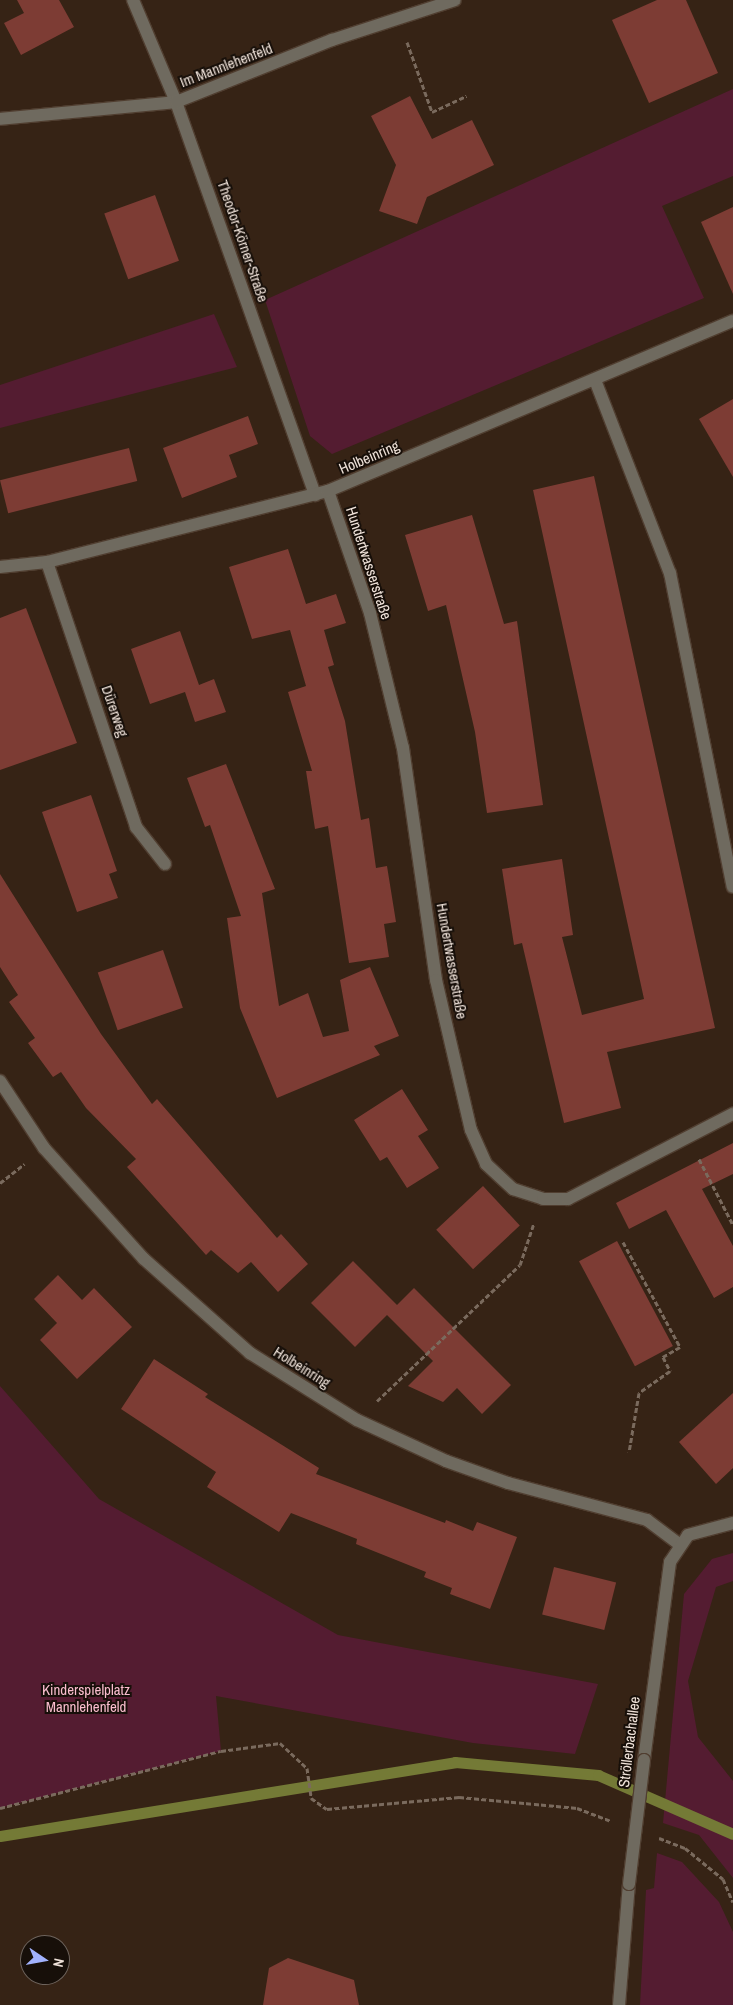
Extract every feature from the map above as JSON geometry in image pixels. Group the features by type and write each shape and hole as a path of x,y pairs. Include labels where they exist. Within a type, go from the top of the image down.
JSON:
{"street":[{"name":"Theodor-Körner-Straße","path":"133,0 176,102 315,495"},
{"name":"Im Mannlehenfeld","path":"0,118 176,102 398,18 455,0"},
{"name":"Holbeinring","path":"0,567 47,562 328,491 733,321"},
{"path":"595,380 670,573 733,887"},
{"name":"Hundertwasserstraße","path":"328,491 370,613 403,748 436,980 471,1130 486,1164 512,1189 543,1199 568,1199 593,1190 733,1114"},
{"name":"Dürerweg","path":"47,562 136,827 165,864"},
{"name":"Holbeinring","path":"0,1081 44,1148 144,1259 250,1353 357,1420 508,1483 647,1520 679,1544"},
{"path":"679,1544 705,1528 733,1523"},
{"name":"Ströllerbachallee","path":"619,2005 629,1884 665,1588 679,1544"}],"path":[{"path":"398,18 432,112 466,96"},
{"path":"688,1139 733,1225"},
{"path":"0,1183 44,1148"},
{"path":"357,1420 520,1265 543,1199"},
{"path":"623,1242 680,1347 662,1357 670,1371 639,1393 629,1452"},
{"path":"0,1808 246,1747 280,1743 307,1768 312,1798 327,1809 459,1797 576,1808 622,1824"},
{"path":"649,1835 685,1848 723,1879 733,1902"}],"green space":[{"path":"733,89 733,176 662,206 704,298 332,454 310,436 265,300"},
{"path":"214,314 237,367 0,428 0,385"},
{"name":"Kinderspielplatz Mannlehenfeld","path":"0,1386 99,1499 338,1635 598,1684 575,1754 473,1743 216,1696 221,1751 0,1808"},
{"path":"733,1553 733,1581 716,1587 688,1681 698,1737 733,1781 733,1878 699,1835 663,1823 684,1594 712,1559"},
{"path":"657,1853 682,1862 719,1902 733,1932 733,2005 640,2005 646,1890 654,1888"}],"building":[{"path":"17,0 59,0 74,27 21,55 4,23 24,13"},
{"path":"657,0 686,0 718,73 649,103 612,20"},
{"path":"410,96 432,139 472,120 494,165 427,197 417,224 379,211 396,165 371,116"},
{"path":"155,195 179,261 128,279 104,213"},
{"path":"733,207 733,294 701,222"},
{"path":"733,399 733,477 699,419"},
{"path":"248,416 258,444 229,455 237,477 182,498 163,448"},
{"path":"129,448 137,481 8,513 0,480"},
{"path":"594,476 715,1028 607,1052 621,1108 564,1123 522,943 514,945 502,869 562,859 573,935 562,937 582,1015 644,999 533,490"},
{"path":"472,515 504,624 517,621 543,805 487,813 475,732 446,605 428,611 405,535"},
{"path":"288,549 306,604 336,594 346,623 324,630 334,665 328,667 345,721 361,820 369,818 376,868 387,866 396,922 384,924 389,957 349,963 328,826 315,829 306,771 312,771 288,692 306,686 290,630 252,639 229,567"},
{"path":"26,608 77,743 0,770 0,618"},
{"path":"180,631 199,685 214,679 226,712 195,722 185,692 150,704 131,649"},
{"path":"226,764 275,889 262,893 279,1006 308,993 323,1037 349,1031 340,980 370,967 399,1036 374,1046 380,1055 277,1098 240,1008 227,918 241,916 210,825 205,827 187,778"},
{"path":"91,795 117,871 109,874 118,898 77,912 42,812"},
{"path":"0,874 101,1034 152,1104 157,1099 277,1238 281,1234 308,1264 278,1292 251,1262 238,1273 211,1250 206,1255 127,1167 136,1159 86,1108 61,1072 53,1077 28,1043 35,1038 9,1002 18,995 0,967"},
{"path":"163,950 183,1008 118,1030 98,972"},
{"path":"402,1089 428,1130 418,1136 439,1168 407,1188 387,1157 380,1161 354,1120"},
{"path":"733,1143 733,1174 702,1189 733,1246 733,1287 714,1298 666,1210 629,1229 616,1203"},
{"path":"483,1186 520,1225 473,1269 436,1230"},
{"path":"617,1241 673,1346 635,1366 579,1261"},
{"path":"353,1261 397,1305 414,1288 511,1385 482,1414 457,1388 443,1402 408,1386 433,1361 387,1315 355,1347 311,1303"},
{"path":"58,1275 82,1300 94,1288 132,1327 77,1379 40,1340 57,1323 34,1299"},
{"path":"154,1359 208,1394 205,1397 319,1468 316,1474 445,1523 446,1520 473,1531 477,1522 517,1537 490,1609 450,1594 452,1588 424,1577 426,1572 356,1544 357,1539 291,1513 279,1532 207,1487 216,1472 121,1409"},
{"path":"733,1393 733,1468 716,1484 679,1442"},
{"path":"554,1567 616,1582 604,1630 542,1615"},
{"path":"288,1958 354,1980 359,2005 263,2005 269,1968"}],"waterway":[{"path":"0,1836 455,1762 598,1775 733,1834"}]}
